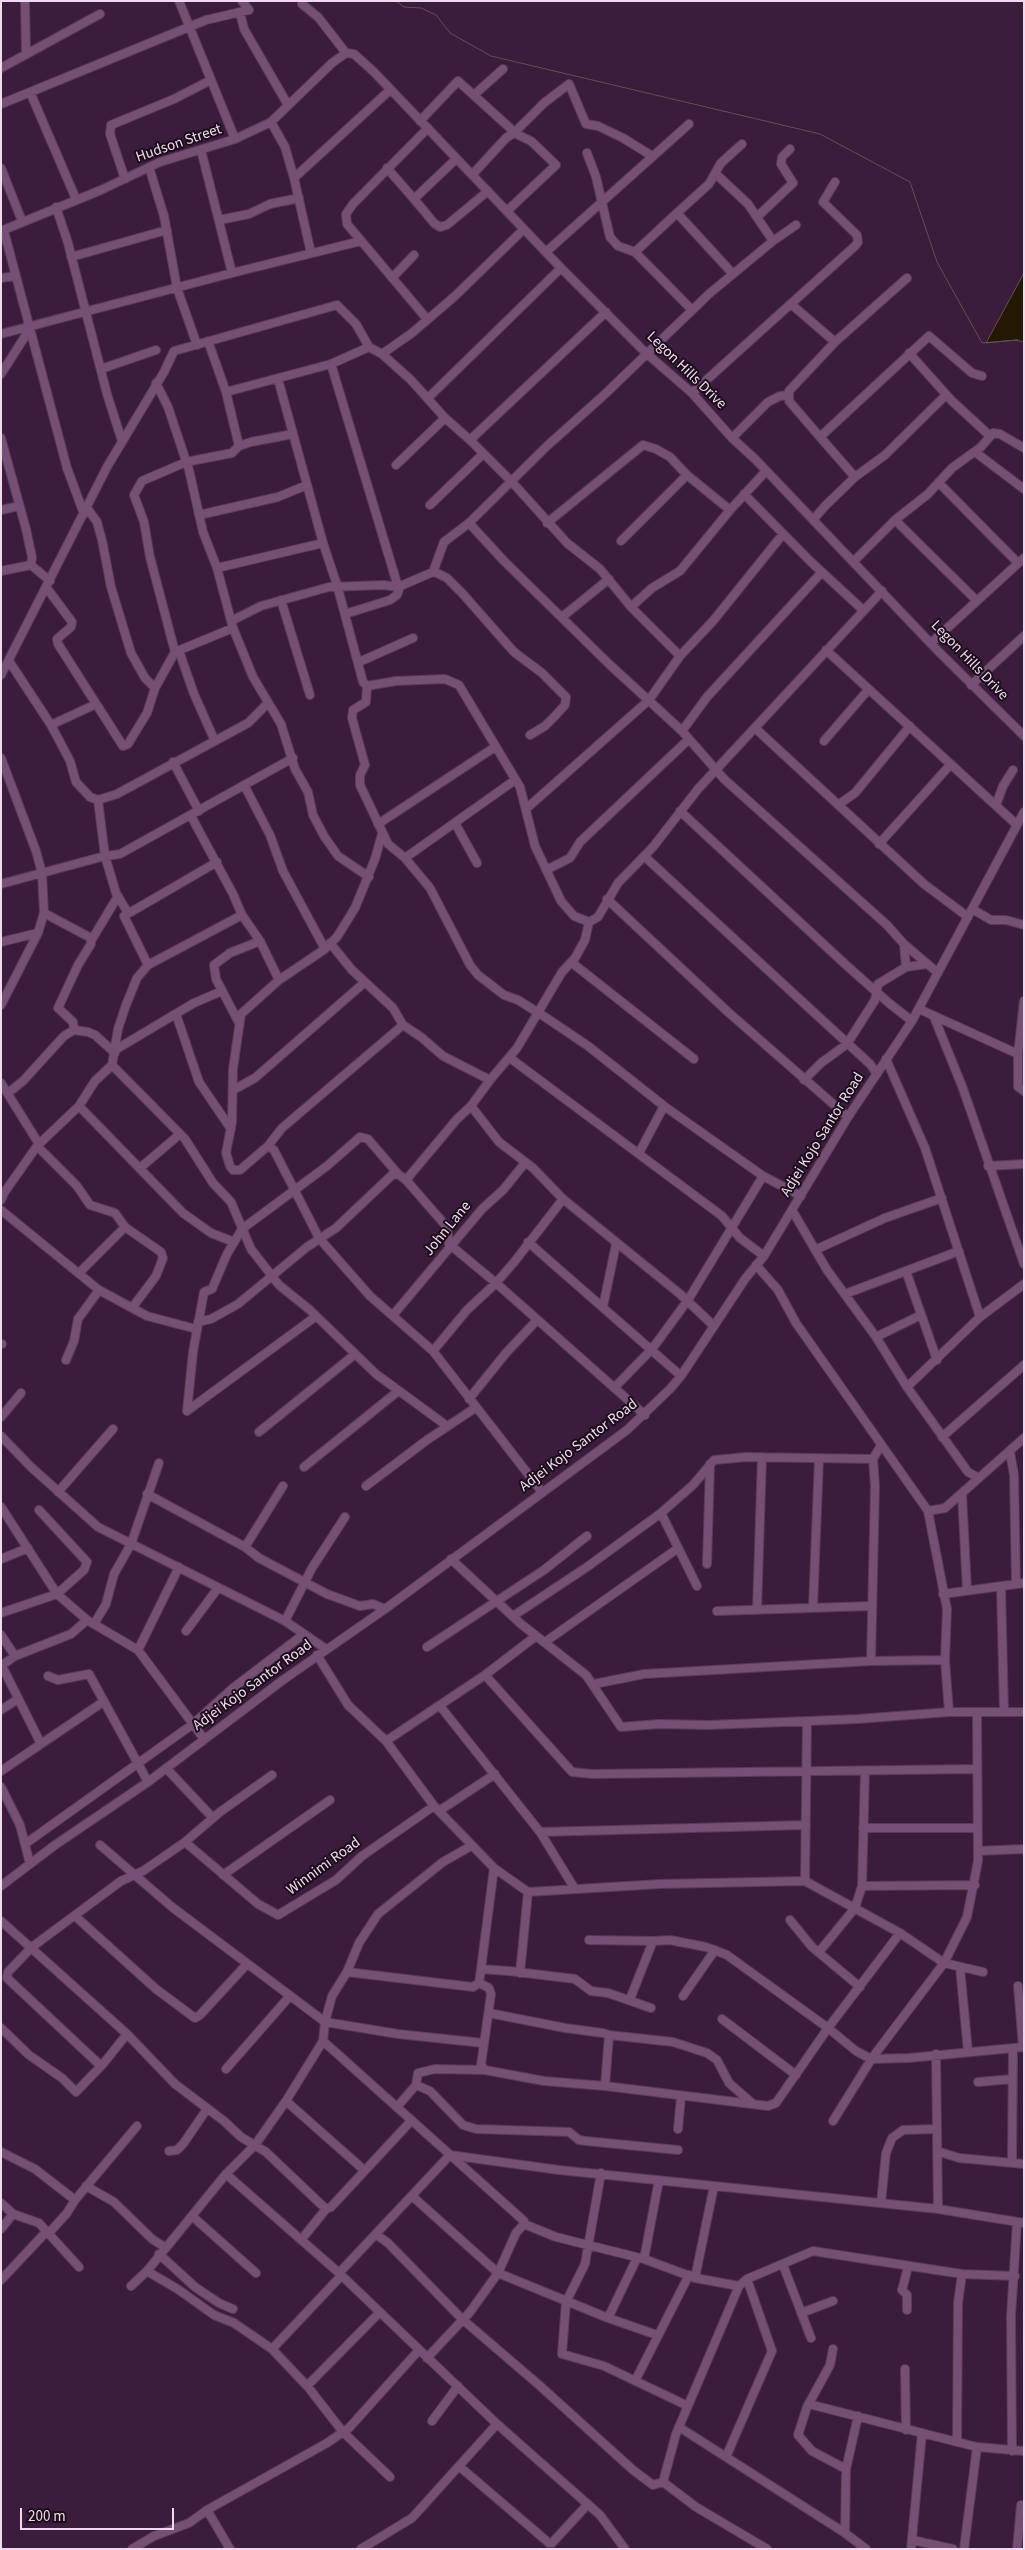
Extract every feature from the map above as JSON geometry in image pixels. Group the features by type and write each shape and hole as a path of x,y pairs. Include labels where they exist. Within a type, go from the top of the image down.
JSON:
{"street":[{"path":"24,1 26,53"},
{"path":"178,1 235,139"},
{"path":"1,104 188,27 220,15 249,10 242,1"},
{"name":"Legon Hills Drive","path":"302,4 318,18 346,52 360,58 428,128 456,160 646,353 692,393 732,438 854,561 971,685 1024,736"},
{"path":"240,13 244,29 288,106"},
{"path":"1,68 100,14"},
{"name":"Hudson Street","path":"3,231 22,221 125,179 149,167 235,139 271,122 332,63 346,52"},
{"path":"475,94 504,68"},
{"path":"125,179 110,134 111,125 174,100 211,80"},
{"path":"420,121 458,81 475,94 514,133 531,142 556,165 506,211"},
{"path":"472,175 506,138 514,133 544,102 569,84 586,124 598,126 623,138 652,156"},
{"path":"294,178 390,90"},
{"path":"30,92 76,199"},
{"path":"271,122 284,147 294,178 311,253"},
{"path":"546,252 689,124"},
{"path":"427,319 347,224 346,214 387,168 428,128"},
{"path":"635,252 709,184 728,154 742,144"},
{"path":"758,216 793,183 780,164 782,157 790,149"},
{"path":"201,150 232,273"},
{"path":"587,153 602,201 610,237 618,246 635,252 692,310"},
{"path":"414,199 456,160"},
{"path":"149,167 166,230 177,288 197,344"},
{"path":"1,168 22,221"},
{"path":"387,168 440,227 488,191"},
{"path":"716,174 748,204 758,216 773,241"},
{"path":"692,393 858,242 857,235 823,202 835,182"},
{"path":"219,220 248,214 270,204 299,198"},
{"path":"56,207 122,441"},
{"path":"678,213 733,274"},
{"path":"433,572 444,542 469,523 478,512 512,482 547,446 604,395 692,310 773,241 796,225"},
{"path":"382,354 412,333 455,296 524,229"},
{"path":"71,257 166,230"},
{"path":"3,231 31,327 67,468 85,511 97,522 111,587 131,653 146,678 155,688"},
{"path":"1,334 232,273 362,242"},
{"path":"392,278 414,255"},
{"path":"428,398 561,268"},
{"path":"1,278 16,276"},
{"path":"855,477 796,411 788,395 791,388 835,342 907,278"},
{"path":"791,304 835,342"},
{"path":"1,675 122,441 174,351 337,305 356,324 369,347 382,354 428,398 444,418 470,440 512,482 547,523 609,579 630,607 680,656"},
{"path":"470,440 606,312"},
{"path":"1,374 31,327"},
{"path":"820,438 929,336 972,373 982,376"},
{"path":"208,342 226,392 240,446"},
{"path":"226,392 332,364 369,347"},
{"path":"101,369 156,350"},
{"path":"909,353 946,395 990,436"},
{"path":"332,364 398,587 397,595 390,600 345,614"},
{"path":"278,379 323,543 337,585 363,682 366,686 366,702 353,710 352,718 365,765 360,775 360,785 388,844 405,858 430,888 458,942 478,975 504,995 518,1000 588,1046 664,1106 763,1176 801,1196"},
{"path":"156,383 168,407 186,462 199,515 217,568 222,594 267,704 280,724 293,758 295,769 308,792 313,815 324,836 338,856 369,877"},
{"path":"732,438 768,402 780,396 788,395"},
{"path":"813,520 855,477 885,455 946,395"},
{"path":"396,465 444,418"},
{"path":"854,561 895,520 939,482 952,468 975,452 990,436 997,432 1024,448"},
{"path":"214,739 177,652 150,557 144,522 134,495 142,481 172,470 186,462 232,453 240,446 293,434"},
{"path":"1,438 32,557 31,565 48,584 72,622 71,627 57,639 58,644 123,746 128,744 147,713 155,688 177,652 233,624 261,606 337,585 398,587 433,572 447,578 514,652 542,673 566,697 565,705 555,716 545,726 530,735"},
{"path":"547,523 643,445 656,449 670,457 687,475 730,510"},
{"path":"975,452 1024,489"},
{"path":"430,506 483,454"},
{"path":"630,607 652,588 680,571 730,510 766,471"},
{"path":"621,541 687,475"},
{"path":"931,643 1021,560 939,482"},
{"path":"199,515 271,499 307,485"},
{"path":"744,494 863,610"},
{"path":"1,510 19,506"},
{"path":"895,520 976,600"},
{"path":"469,523 562,617 682,731 716,770 887,926 904,944 938,973"},
{"path":"527,808 649,700 680,656 718,614 783,534"},
{"path":"217,568 323,543"},
{"path":"1,571 31,565"},
{"path":"682,731 707,698 822,572"},
{"path":"562,617 609,579"},
{"path":"406,1180 510,1058 562,972 572,962 585,940 589,922 598,917 618,883 644,856 716,770 882,591"},
{"path":"281,600 310,696"},
{"path":"971,685 1024,636"},
{"path":"359,662 413,638"},
{"path":"826,650 1016,824"},
{"path":"9,661 52,726 70,762 76,782 90,796 98,800 116,794 214,739 248,723 267,704"},
{"path":"366,686 396,681 445,679 459,685 520,787 527,808 535,846 567,909 574,916 589,922"},
{"path":"824,741 868,690"},
{"path":"52,726 96,704"},
{"path":"838,805 855,793 910,726"},
{"path":"755,728 928,888 970,913 991,920 1006,920 1024,925"},
{"path":"546,870 570,858 580,842 688,740"},
{"path":"378,824 495,747"},
{"path":"1,758 36,851 42,873 44,913 38,933 1,1005"},
{"path":"2,883 105,856 120,854 293,758"},
{"path":"173,762 242,916 260,942 279,980"},
{"path":"879,844 951,764"},
{"path":"996,805 1003,786 1013,770"},
{"path":"405,858 515,780"},
{"path":"244,785 270,835 283,871 328,946 393,1008 403,1025 421,1037 443,1056 490,1080"},
{"path":"98,800 105,856 118,896 128,913"},
{"path":"680,811 876,992 912,1020"},
{"name":"Adjei Kojo Santor Road","path":"1,1886 148,1782 204,1738 317,1655 370,1620 645,1415 682,1376 744,1279 764,1256 848,1117 912,1020 1024,812"},
{"path":"454,823 477,863"},
{"path":"382,834 369,877 347,923 328,946 279,980 242,1012 239,1023 231,1129 226,1153 233,1170 240,1170 268,1146 282,1128 403,1025"},
{"path":"644,856 870,1064 877,1074"},
{"path":"148,965 124,918 128,913 217,862"},
{"path":"74,1030 73,1022 58,1008 91,941 118,896"},
{"path":"607,899 804,1080 848,1117"},
{"path":"44,913 84,932 91,941"},
{"path":"2,1194 38,1145 79,1106 95,1081 112,1065 118,1029 134,984 148,965 242,916"},
{"path":"1,942 38,933"},
{"path":"239,1023 214,971 217,961 237,950 260,942"},
{"path":"904,944 906,967"},
{"path":"572,962 694,1059"},
{"path":"804,1080 821,1063 847,1044 875,1000 878,984 906,967 927,964"},
{"path":"233,1090 255,1078 365,982"},
{"path":"115,1051 176,1014 222,991"},
{"path":"1024,1003 1018,1054 1018,1087 1024,1091"},
{"path":"918,1009 1018,1054"},
{"path":"176,1014 198,1082 231,1129"},
{"path":"934,1017 962,1086 988,1166 1024,1264"},
{"path":"8,1093 23,1082 64,1036 74,1030 95,1035 115,1051"},
{"path":"510,1058 722,1216 731,1228 764,1256"},
{"path":"886,1059 925,1148 980,1317"},
{"path":"112,1065 180,1134 213,1183 231,1202 257,1260 272,1277 354,1355 397,1392 446,1426"},
{"path":"1,1083 38,1145 77,1186 90,1205 115,1212 125,1227 161,1252 163,1258 156,1276 132,1308"},
{"path":"79,1106 183,1213 211,1232 234,1242"},
{"path":"471,1106 489,1132 526,1163 563,1199 616,1244 688,1300 714,1326"},
{"path":"639,1153 664,1106"},
{"path":"140,1168 180,1134"},
{"path":"316,1317 187,1411 197,1325 204,1292 212,1289 242,1229 296,1189 360,1137 368,1139 447,1227 448,1241 452,1247 496,1283 645,1415"},
{"path":"268,1146 274,1150 296,1189 319,1238 370,1296 394,1314 433,1351 475,1408 542,1492"},
{"name":"John Lane","path":"394,1314 482,1209 503,1190 526,1163"},
{"path":"988,1166 1024,1164"},
{"path":"1,1210 100,1290 146,1316 197,1325 238,1304 319,1238 336,1228 392,1175 398,1174"},
{"path":"614,1388 652,1349 688,1300 763,1176"},
{"path":"815,1250 885,1218 942,1198"},
{"path":"433,1351 467,1310 496,1283 563,1199"},
{"path":"792,1210 815,1250 876,1337 907,1387 968,1472 977,1477"},
{"path":"79,1273 125,1227"},
{"path":"528,1242 682,1376"},
{"path":"603,1307 616,1244"},
{"path":"845,1294 959,1251"},
{"path":"756,1266 778,1290 796,1323 928,1512 947,1610 945,1660 949,1712"},
{"path":"906,1271 937,1360"},
{"path":"907,1387 980,1317 1024,1284"},
{"path":"66,1360 74,1341 78,1318 100,1290"},
{"path":"876,1337 921,1315"},
{"path":"469,1400 506,1353 537,1320"},
{"path":"259,1432 354,1355"},
{"path":"942,1437 1024,1365"},
{"path":"304,1467 397,1392"},
{"path":"1,1417 21,1393"},
{"path":"366,1486 446,1426 475,1408"},
{"path":"58,1492 113,1428"},
{"path":"1,1436 58,1492 98,1526 285,1621 326,1649"},
{"path":"928,1512 945,1508 962,1494 977,1477 1010,1452 1024,1438"},
{"path":"870,1661 875,1486 873,1459 881,1445"},
{"path":"943,1594 1020,1583 1014,1475 1010,1452"},
{"path":"757,1610 762,1458"},
{"path":"513,1616 587,1567 661,1513 693,1485 716,1459 873,1459"},
{"path":"813,1607 819,1459"},
{"path":"41,1744 2,1666 15,1656 71,1634 91,1622 106,1604 114,1574 131,1544 159,1463"},
{"path":"707,1564 710,1464"},
{"path":"245,1547 283,1486"},
{"path":"147,1494 245,1547 259,1558 338,1598 360,1606 373,1604 385,1609"},
{"path":"962,1494 967,1590"},
{"path":"1,1507 57,1594 91,1622 138,1650 204,1738"},
{"path":"1,1612 57,1594 84,1570 87,1562 39,1510"},
{"path":"661,1513 677,1549 697,1586"},
{"path":"285,1621 305,1582 345,1517"},
{"path":"427,1647 497,1602 587,1536"},
{"path":"1,1558 28,1548"},
{"path":"545,1642 677,1549"},
{"path":"451,1559 513,1616 594,1684 621,1727 659,1724 709,1725 807,1721 949,1712 1024,1712"},
{"path":"138,1650 179,1567"},
{"path":"1001,1586 1004,1711"},
{"path":"186,1631 218,1588"},
{"path":"360,1606 370,1620"},
{"path":"717,1610 872,1606"},
{"path":"25,1844 192,1724 233,1688 304,1634"},
{"path":"1,1636 15,1656"},
{"path":"386,1741 485,1675 536,1636"},
{"path":"317,1655 348,1705 386,1741 436,1809 494,1868 528,1892 660,1884 805,1881 900,1933 944,1963 983,1972"},
{"path":"594,1684 644,1674 870,1661 945,1660"},
{"path":"48,1676 58,1680 90,1674 103,1702 148,1782"},
{"path":"485,1675 572,1772 592,1774 976,1769"},
{"path":"1,1710 18,1699"},
{"path":"1,1771 103,1702"},
{"path":"440,1706 540,1832 575,1889"},
{"path":"833,2121 872,2058 944,1963 967,1917 975,1885 978,1851 977,1712"},
{"path":"805,1881 807,1721"},
{"path":"166,1768 213,1818"},
{"path":"819,1952 855,1908 862,1886 865,1771"},
{"name":"Winnimi Road","path":"185,1842 271,1913 282,1914 336,1880 362,1856 495,1774"},
{"path":"101,2066 7,1978 8,1972 32,1946 114,1886 185,1842 213,1818 272,1775"},
{"path":"1,1787 20,1825 30,1864"},
{"path":"223,1875 330,1800"},
{"path":"540,1832 806,1825"},
{"path":"863,1828 977,1828"},
{"path":"100,1845 134,1875 247,1964 325,2022 398,2034 483,2043"},
{"path":"131,2286 147,2271 226,2174 254,2145 286,2101 324,2041 325,2022 332,1996 347,1972 359,1944 386,1906 443,1862 471,1846"},
{"path":"978,1851 1024,1849"},
{"path":"479,1983 494,1868"},
{"path":"862,1886 975,1885"},
{"path":"520,1973 528,1892"},
{"path":"75,1916 156,1989 195,2018 200,2015 247,1964"},
{"path":"790,1920 819,1952 860,1987"},
{"path":"1,1921 32,1946 127,2034 168,2077 224,2121 241,2137 266,2152 320,2206 326,2209"},
{"path":"397,2107 416,2085 418,2074 435,2069 485,2070 544,2081 605,2086 682,2097 768,2106 776,2103 828,2028 900,1933"},
{"path":"589,1940 670,1940 715,1950 727,1955 866,2058 890,2060 1023,2047 1018,1986"},
{"path":"630,2000 653,1941"},
{"path":"683,1996 715,1950"},
{"path":"960,1967 968,2052"},
{"path":"481,1969 574,1980 591,1991 630,2000 651,2008"},
{"path":"347,1972 469,1986 479,1983 489,1988 489,2014 481,2065 485,2070"},
{"path":"226,2069 289,1997"},
{"path":"489,2014 565,2028 603,2032 608,2035 673,2042 707,2053 716,2060 729,2084 754,2105"},
{"path":"722,2019 796,2075"},
{"path":"1,2028 29,2055 62,2078 76,2092 101,2066 127,2034"},
{"path":"605,2086 608,2035"},
{"path":"324,2041 524,2221 524,2224 556,2237 640,2258 692,2277 739,2286"},
{"path":"1012,2164 1013,2048"},
{"path":"936,2054 938,2209"},
{"path":"978,2082 1012,2078"},
{"path":"416,2085 430,2091 463,2125 476,2129 569,2132 579,2140 678,2150"},
{"path":"678,2130 682,2097"},
{"path":"286,2101 364,2170"},
{"path":"169,2151 177,2150 183,2144 207,2109"},
{"path":"301,2240 326,2209 331,2207 411,2121"},
{"path":"1,2280 67,2213 86,2186 137,2126"},
{"path":"881,2203 886,2154 892,2138 903,2130 937,2129"},
{"path":"937,2151 959,2158 1024,2164"},
{"path":"1,2152 35,2169 75,2200"},
{"path":"450,2155 559,2170 938,2209 1020,2223 1011,2316 1012,2451"},
{"path":"272,2349 450,2155"},
{"path":"601,2173 590,2245 585,2264 566,2302 562,2354 604,2366 688,2406"},
{"path":"226,2174 340,2275 497,2424 588,2504 609,2524 621,2547"},
{"path":"608,2318 640,2258 659,2180"},
{"path":"86,2186 114,2202 152,2239 166,2248"},
{"path":"635,2381 657,2334 692,2277 714,2186"},
{"path":"412,2196 498,2273 566,2302 657,2334"},
{"path":"1,2203 13,2214 32,2219 48,2232 78,2267"},
{"path":"1,2229 13,2214"},
{"path":"192,2216 256,2273"},
{"path":"427,2358 462,2319 498,2273 516,2233 524,2224"},
{"path":"377,2235 388,2243 462,2319 539,2385 636,2473 653,2485 663,2482"},
{"path":"663,2482 679,2427 739,2286 747,2279 813,2251 962,2274 1015,2276"},
{"path":"159,2254 195,2287 219,2303 233,2309"},
{"path":"783,2265 811,2338"},
{"path":"907,2310 907,2295 902,2290 908,2267"},
{"path":"147,2271 179,2290 214,2315 234,2324 272,2349 307,2386 343,2432 390,2477"},
{"path":"957,2442 958,2303 962,2274"},
{"path":"726,2458 772,2351 747,2279"},
{"path":"801,2313 834,2301"},
{"path":"307,2386 380,2312"},
{"path":"833,2349 830,2365 809,2404 800,2426 800,2439 812,2451 846,2469"},
{"path":"132,2549 154,2536 189,2523 207,2510 343,2432 419,2350"},
{"path":"905,2369 906,2430"},
{"path":"432,2421 458,2386"},
{"path":"809,2404 977,2447 1024,2452"},
{"path":"845,2533 846,2469 858,2416"},
{"path":"361,2549 412,2518 497,2424"},
{"path":"679,2427 845,2533 866,2549"},
{"path":"911,2549 922,2433"},
{"path":"964,2549 977,2447"},
{"path":"460,2467 549,2543 550,2546 588,2504"},
{"path":"663,2482 696,2507 767,2549"},
{"path":"1017,2549 1021,2505"},
{"path":"207,2510 230,2549"},
{"path":"912,2540 953,2549"}],"shaded area":[{"path":"1024,273 1024,342 1016,340 986,343"}],"waterway":[{"path":"396,1 404,7 421,8 436,15 450,33 491,56 820,134 910,182 937,262 982,343 1018,340"}]}
